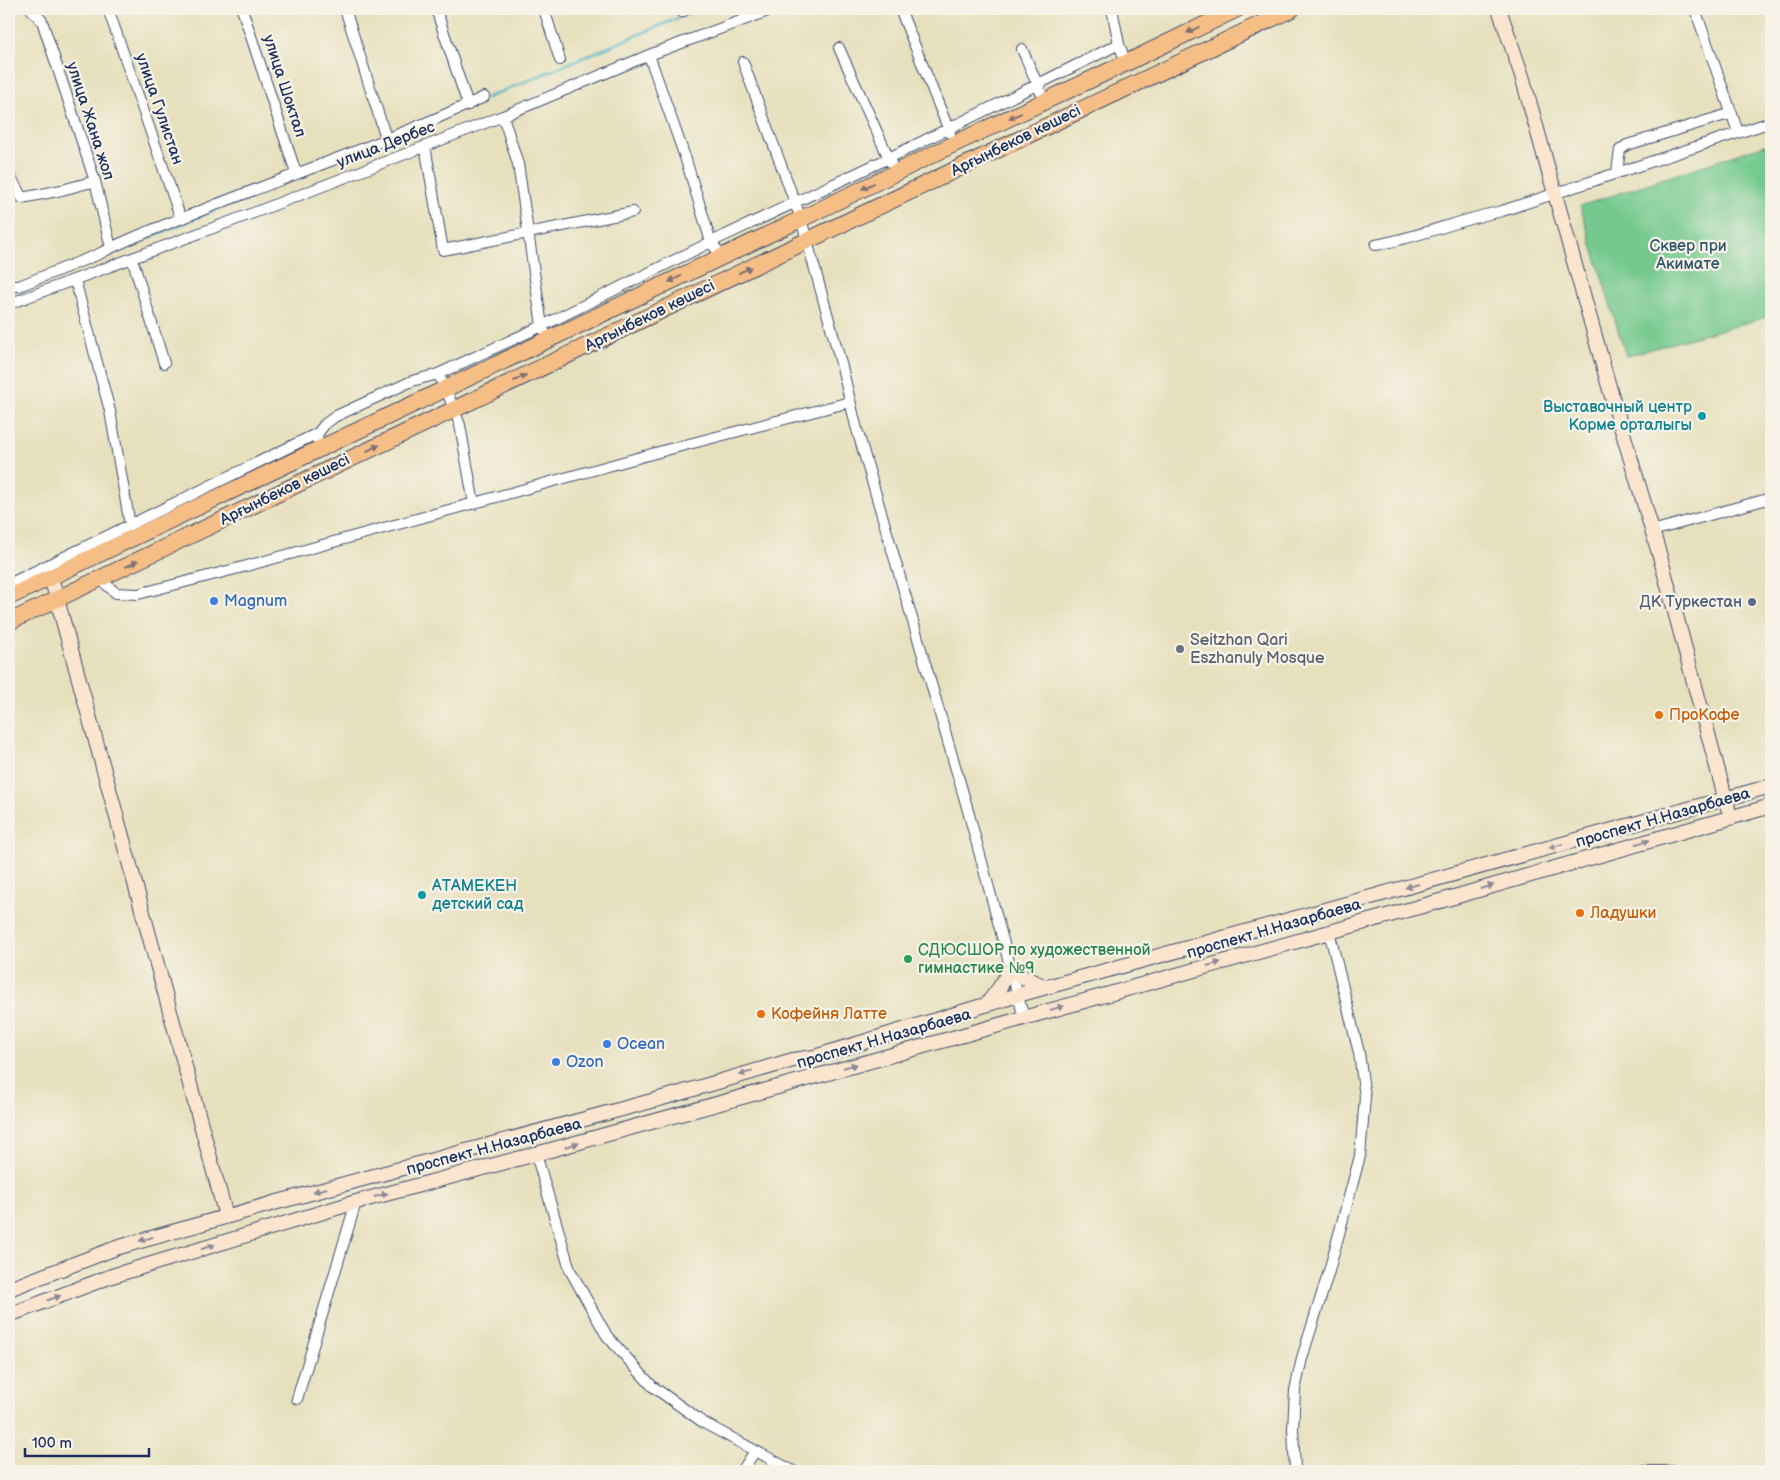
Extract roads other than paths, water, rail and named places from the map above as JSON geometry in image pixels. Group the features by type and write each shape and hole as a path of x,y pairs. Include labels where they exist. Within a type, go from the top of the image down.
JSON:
{"main road":[{"name":"Арғынбеков көшесі","path":"9,597 446,389 546,333 722,257 801,219 893,166 951,136 1045,102 1236,9"},
{"name":"Арғынбеков көшесі","path":"9,622 1292,9"},
{"path":"1499,9 1522,76 1652,531 1730,817"},
{"path":"51,577 226,1216"},
{"name":"проспект Н.Назарбаева","path":"9,1289 116,1248 226,1216 664,1098 793,1060 814,1057 1018,994 1726,800 1771,786"},
{"name":"проспект Н.Назарбаева","path":"9,1315 112,1276 356,1202 536,1154 1024,1018 1771,806"},
{"path":"986,1004 1000,987 1011,968 1020,976 1046,987"}],"street":[{"name":"улица Жана жол","path":"30,9 42,21 95,180 111,248"},
{"name":"улица Гулистан","path":"108,9 181,219"},
{"name":"улица Шоктал","path":"242,9 296,173"},
{"path":"345,9 386,138"},
{"path":"436,9 468,104"},
{"path":"544,9 560,60"},
{"name":"улица Дербес","path":"9,304 504,116 648,55 773,9"},
{"path":"900,9 951,136 1038,85 1118,44"},
{"path":"1112,9 1118,44 1126,63"},
{"path":"1695,9 1738,132"},
{"path":"9,584 318,433 325,424 336,416 412,380 438,374 546,333 711,242 795,203 893,166 839,48"},
{"path":"1022,49 1045,102"},
{"path":"648,55 686,160 711,242 722,257"},
{"path":"743,62 801,219 850,402 967,807 1024,1018"},
{"name":"улица Дербес","path":"9,286 19,286 484,97"},
{"path":"1617,172 1620,150 1627,145 1732,113"},
{"path":"504,116 518,164 546,333"},
{"path":"1376,245 1407,239 1472,218 1502,211 1771,122"},
{"path":"425,146 442,250 633,212"},
{"path":"9,174 22,198 62,190 95,180"},
{"path":"132,258 164,363"},
{"path":"74,280 110,411 130,524"},
{"path":"438,374 460,425 474,504"},
{"path":"100,579 116,593 138,594 474,504 666,450 850,402"},
{"path":"316,450 318,433"},
{"path":"1652,531 1771,498"},
{"path":"1295,1471 1293,1429 1295,1390 1302,1358 1329,1271 1360,1156 1365,1097 1359,1053 1329,932"},
{"path":"536,1154 570,1270 607,1336 652,1386 704,1423 793,1471"},
{"path":"296,1399 356,1202"},
{"path":"742,1471 755,1451"},
{"path":"1587,1471 1695,1471"}],"waterway":[{"path":"486,98 700,9"},
{"path":"105,256 220,208"},
{"path":"14,294 61,275"}],"place":[{"name":"Выставочный центр Корме орталыгы","path":"1702,416"},
{"name":"Magnum","path":"214,601"},
{"name":"ДК Туркестан","path":"1752,602"},
{"name":"Seitzhan Qari Eszhanuly Mosque","path":"1180,649"},
{"name":"ПроКофе","path":"1659,715"},
{"name":"АТАМЕКЕН детский сад","path":"422,895"},
{"name":"Ладушки","path":"1580,913"},
{"name":"СДЮСШОР по художественной гимнастике №9","path":"908,959"},
{"name":"Кофейня Латте","path":"761,1014"},
{"name":"Ocean","path":"607,1044"},
{"name":"Ozon","path":"556,1062"}],"park label":[{"name":"Сквер при Акимате","path":"1688,255"}]}
